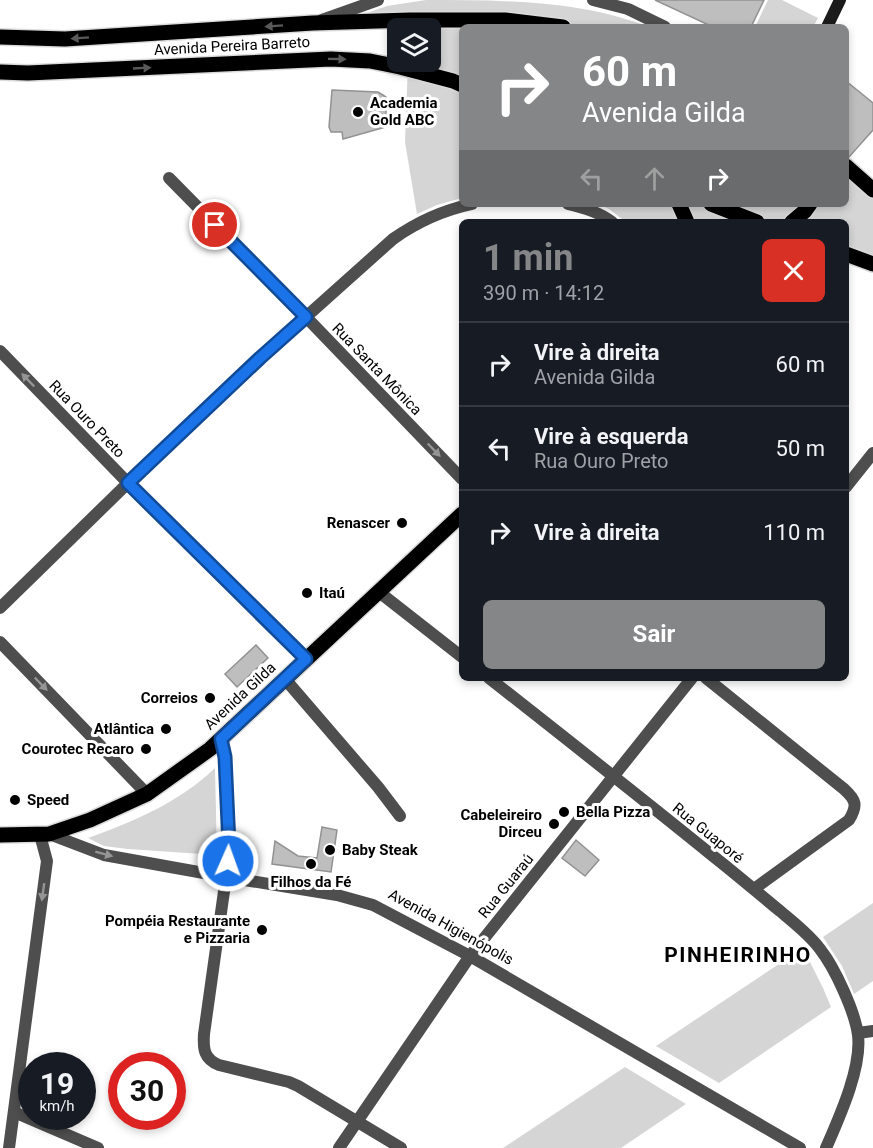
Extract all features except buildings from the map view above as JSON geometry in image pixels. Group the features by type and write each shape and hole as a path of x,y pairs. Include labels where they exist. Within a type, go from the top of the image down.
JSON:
{"main road":[{"path":"828,24 840,0"},
{"name":"Avenida Pereira Barreto","path":"0,37 65,39 313,23 410,20 488,19 541,24"},
{"name":"Avenida Pereira Barreto","path":"0,72 28,73 331,59 370,61 459,84"},
{"path":"849,169 873,190"},
{"path":"719,207 749,219"},
{"path":"796,219 808,207"},
{"path":"849,255 873,264"},
{"name":"Avenida Gilda","path":"45,835 90,820 147,794 210,749 459,517"},
{"name":"Avenida Higienópolis","path":"0,835 45,835"}],"street":[{"path":"313,23 378,0"},
{"path":"592,0 628,9 659,24"},
{"name":"Rua Santa Mônica","path":"169,178 459,476"},
{"path":"0,608 260,358 393,239 411,226 440,213 461,207"},
{"path":"580,207 608,219"},
{"name":"Rua Ouro Preto","path":"0,351 128,483 306,659"},
{"path":"849,483 873,453"},
{"path":"379,591 459,655"},
{"path":"0,642 147,794"},
{"path":"285,679 400,816"},
{"name":"Rua Guaporé","path":"493,681 754,889 801,929 820,949 852,1011 858,1033 859,1048 857,1063 843,1107 826,1148"},
{"name":"Rua Guaraú","path":"339,1148 470,956 690,681"},
{"path":"710,681 844,789 853,797 855,806 849,820 754,889"},
{"path":"221,739 225,757 229,845 204,1048 210,1061 231,1069 298,1086 401,1148"},
{"path":"9,1148 47,861 45,835"},
{"name":"Avenida Higienópolis","path":"45,835 104,855 226,878 338,895 373,905 470,956 800,1148"},
{"path":"858,1033 873,1031"},
{"path":"14,1112 99,1148"}],"shaded area":[{"path":"426,0 482,0 539,3 595,11 640,24 459,24 459,199 417,214 405,142 408,72 441,72 441,18 387,18 387,24 361,15 387,6"},
{"path":"768,0 782,0 818,18 815,24 756,24"},
{"path":"849,178 873,199 873,256 849,247 849,219 622,219 605,207 849,207"},
{"path":"215,768 217,855 104,846 88,838 155,810 187,791"},
{"path":"873,903 873,981 854,994 842,966 823,937"},
{"path":"803,948 831,1007 719,1083 656,1046"},
{"path":"625,1067 686,1104 621,1148 503,1148"}],"place":[{"name":"Academia Gold ABC","path":"358,112"},
{"name":"Renascer","path":"402,523"},
{"name":"Itaú","path":"307,593"},
{"name":"Correios","path":"210,698"},
{"name":"Atlântica","path":"166,729"},
{"name":"Courotec Recaro","path":"146,749"},
{"name":"Speed","path":"15,800"},
{"name":"Bella Pizza","path":"564,812"},
{"name":"Cabeleireiro Dirceu","path":"554,824"},
{"name":"Baby Steak","path":"330,850"},
{"name":"Filhos da Fé","path":"311,864"},
{"name":"Pompéia Restaurante e Pizzaria","path":"262,930"}],"district":[{"name":"PINHEIRINHO","path":"738,955"}],"route":[{"path":"215,225 306,317 128,483 306,659 221,739 225,757 228,861"}]}
